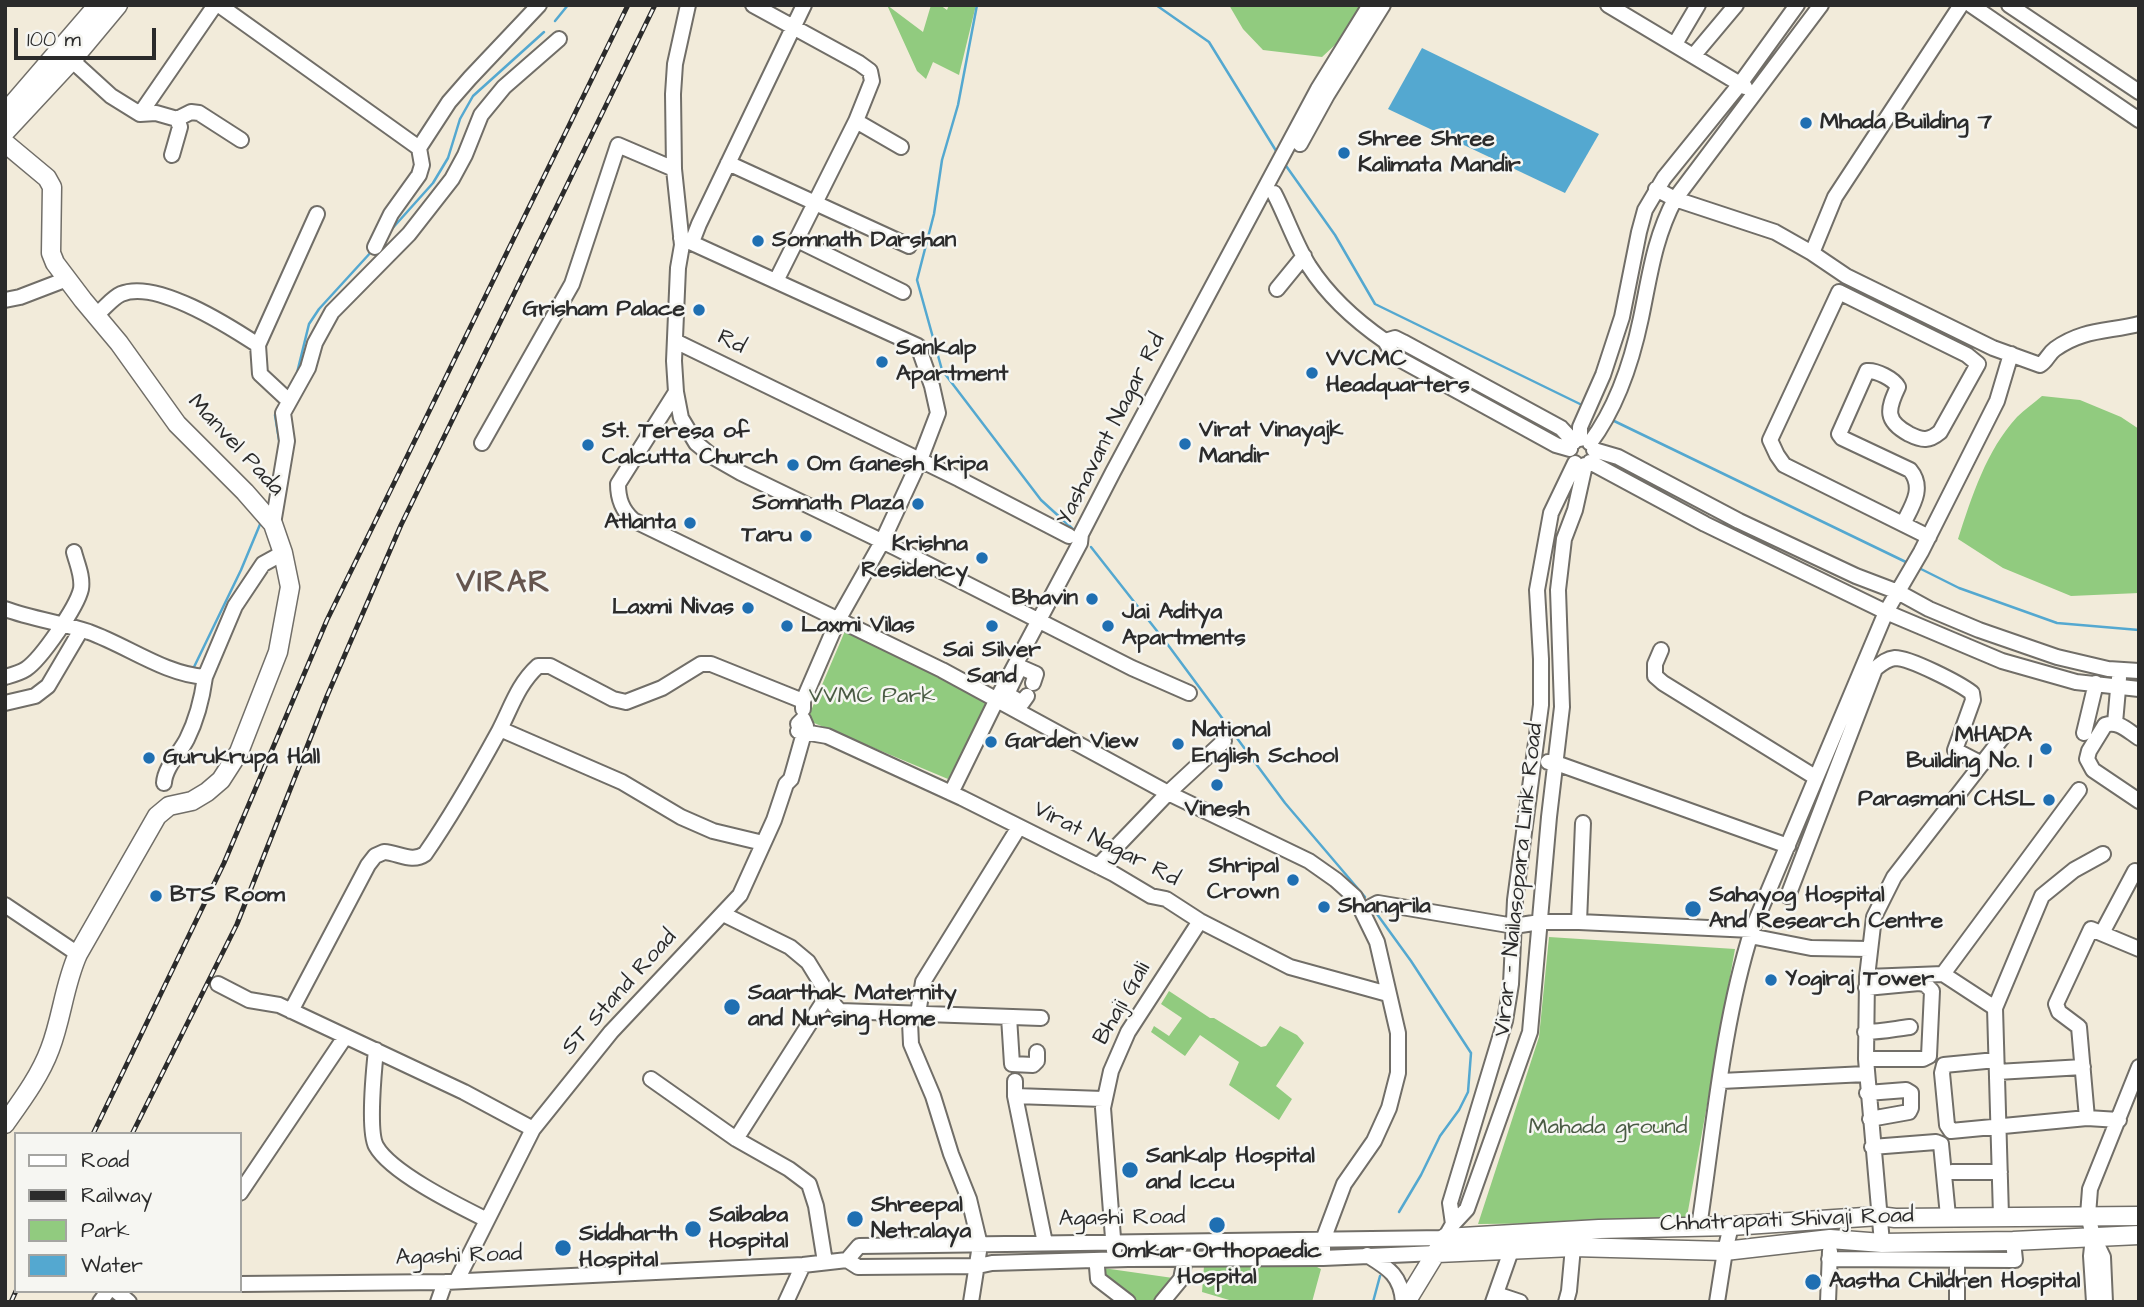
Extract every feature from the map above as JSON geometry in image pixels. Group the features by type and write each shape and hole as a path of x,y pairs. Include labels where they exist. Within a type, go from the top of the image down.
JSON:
{"main road":[{"path":"5,132 66,55 98,5"},
{"path":"5,113 118,5"},
{"name":"Manvel Pada","path":"5,143 47,178 52,187 51,253 67,279 119,342 177,424 273,524 290,587 278,652 239,752 221,780 207,792 192,801 169,806 157,816 78,954 71,969 44,1063 5,1124"},
{"path":"1404,1302 1445,1238 1599,1229 1731,1226 1879,1216 2139,1216"},
{"name":"Chhatrapati Shivaji Road","path":"1445,1238 1512,1248 1725,1251 1830,1239 1882,1243 2139,1235"}],"street":[{"path":"140,114 217,5 419,148"},
{"path":"375,247 391,214 419,175 422,165 419,148 449,102 487,58 540,5"},
{"path":"687,240 674,169 675,64 688,5"},
{"path":"753,5 859,63 870,71 872,81 856,121 776,281"},
{"path":"804,5 699,224 687,240 678,268 676,392 681,418 696,443 741,474 1189,693"},
{"path":"1322,92 1370,5"},
{"path":"1322,92 1383,5"},
{"path":"1608,5 1756,95"},
{"path":"1675,44 1698,5"},
{"path":"1694,55 1736,5"},
{"name":"Virar - Nailasopara Link Road","path":"1445,1238 1450,1203 1505,1021 1511,984 1515,900 1541,705 1536,590 1551,513 1584,447 1615,402 1640,321 1662,223 1675,200 1821,5"},
{"path":"1812,253 1835,197 1961,5"},
{"path":"1971,5 2139,120"},
{"path":"2009,5 2139,92"},
{"name":"Virar - Nailasopara Link Road","path":"1445,1238 1467,1209 1530,1032 1562,706 1558,590 1564,539 1575,510 1584,447 1596,394 1622,317 1645,210 1656,189 1740,84 1792,7"},
{"path":"273,524 287,442 284,413 307,368 315,342 332,312 409,234 452,179 481,115 504,86 559,39"},
{"path":"2052,62 2066,42"},
{"path":"66,55 111,96 140,114 156,113 177,119 191,112 199,113 241,140"},
{"name":"Yashavant Nagar Rd","path":"952,789 1039,622 1074,540 1081,534 1276,182 1322,92"},
{"path":"172,155 180,127 177,119"},
{"path":"856,121 901,147"},
{"path":"482,443 572,284 618,145 674,169"},
{"path":"728,163 909,246"},
{"path":"1276,182 1304,256 1332,296 1358,322 1385,341 1394,356 1556,445 1584,447 1618,457 1739,521 1856,576 1901,588 1929,609 2057,657 2120,670 2139,671"},
{"path":"1656,189 1675,200 1775,232 1846,276 1991,346 2040,365 2047,361 2052,351 2084,333 2139,324"},
{"path":"289,401 260,374 258,345 317,214"},
{"path":"291,1011 368,865 375,856 384,852 411,859 419,859 425,854 500,729 517,692 527,676 538,666 550,666 613,699 626,702 662,688 701,664 711,664 803,701 838,620 883,542 920,460 938,413 932,386 918,346 687,240"},
{"path":"797,240 903,292"},
{"path":"1277,289 1304,256"},
{"path":"1846,276 1770,440 1784,465 1929,537"},
{"path":"5,300 67,279"},
{"path":"96,315 120,294 137,290 170,298 220,320 258,345"},
{"path":"1839,292 1967,355 1978,364"},
{"name":"Rd","path":"675,341 920,460 1074,540"},
{"path":"1903,524 1917,494 1915,476 1910,470 1842,438 1839,434 1867,371 1872,370 1896,382 1898,387 1890,404 1895,427 1920,439 1930,440 1940,432 1991,346"},
{"path":"1699,1227 1741,967 1751,933 1886,612 1929,537 1997,401 2011,354"},
{"path":"1603,375 1622,383"},
{"path":"676,392 618,484 619,499 624,511 633,520 838,620 1001,695 1021,703 1036,674 1020,667 1001,695"},
{"path":"1584,447 1705,524 1886,612 2002,661 2076,682 2139,689"},
{"path":"5,677 26,669 76,603 81,586 74,552"},
{"path":"164,783 166,771 180,753 194,723 202,699 205,677 235,606 263,564 283,553"},
{"path":"5,609 35,620 81,630 185,675 205,677"},
{"path":"5,703 35,696 48,686 81,630"},
{"path":"1661,650 1655,664 1655,676 1663,683 1815,777"},
{"path":"1788,896 1875,669 1884,661 1895,658 1908,661 1959,684 1972,693 1973,700 1955,750 1982,764"},
{"path":"2115,723 2120,670"},
{"path":"2084,733 2096,683"},
{"path":"1001,695 1168,793 1309,861 1370,907 1514,926 1541,922 1579,922 1751,933 1811,948 1869,949"},
{"name":"ST Stand Road","path":"438,1302 487,1220 533,1129 611,1032 740,895 786,784 785,778 802,726 803,701"},
{"path":"2139,738 2115,723 2105,725 2087,759 2093,770 2139,801"},
{"name":"Virat Nagar Rd","path":"802,726 952,789 1019,827 1155,889 1166,900 1200,921 1290,967 1388,994"},
{"path":"500,729 622,782 681,817 713,831 763,843"},
{"path":"1882,1243 1867,1093 1867,984 1874,917 1894,877 2005,734"},
{"path":"952,789 1100,863 1168,793 1224,741"},
{"path":"1535,761 1556,763 1788,846"},
{"path":"1943,974 2079,790"},
{"path":"1579,922 1583,822"},
{"path":"971,1302 980,1245 969,1199 951,1154 933,1096 911,1044 923,982 1019,827"},
{"path":"2001,1216 1995,1008 2042,896 2074,870 2103,854"},
{"path":"2102,933 2135,871"},
{"path":"5,905 78,954"},
{"path":"1322,1258 1323,1240 1344,1184 1374,1141 1389,1108 1398,1073 1398,1033 1370,907"},
{"path":"723,914 790,947 808,961 840,1011 914,1018 1039,1024"},
{"name":"Bhaji Gali","path":"1115,1259 1104,1145 1103,1099 1111,1071 1128,1032 1200,921"},
{"path":"2087,1118 2079,1027 2059,1012 2056,1003 2091,929 2139,949"},
{"path":"1867,984 1943,974 1995,1008"},
{"path":"218,984 249,1000 279,1005 376,1050 533,1129"},
{"path":"1721,1081 1926,1058 1931,1052 1932,991 1925,984 1867,984"},
{"path":"736,1139 829,993"},
{"path":"1010,1021 1012,1064 1033,1065 1037,1061 1037,1052"},
{"path":"1867,1032 1910,1027"},
{"path":"242,1190 345,1037"},
{"path":"376,1050 372,1127 376,1146 395,1165 428,1189 487,1220"},
{"path":"1947,1058 2083,1068"},
{"path":"1997,1062 1946,1063 1942,1073 1948,1129 1951,1131 2087,1118 2119,1120"},
{"path":"2105,1302 2103,1257 2093,1236 2088,1215 2090,1189 2139,1067"},
{"path":"651,1079 736,1139 789,1169 809,1184 816,1206 825,1262"},
{"path":"1045,1244 1015,1088 1103,1099"},
{"path":"1867,1093 1906,1090 1911,1093 1909,1112 1870,1119"},
{"path":"1872,1147 1936,1142 1941,1144 1948,1216"},
{"path":"1952,1172 2000,1172"},
{"path":"1717,1302 1731,1226"},
{"path":"2093,1236 2091,1256 2094,1302"},
{"name":"Agashi Road","path":"847,1260 859,1246 1445,1238"},
{"name":"Agashi Road","path":"242,1284 451,1281 803,1265 847,1260 858,1268 978,1266 992,1263 1115,1259 1322,1258 1367,1255 1445,1238"},
{"path":"1828,1302 1830,1239"},
{"path":"1829,1259 2015,1261 2013,1241"},
{"path":"1566,1302 1573,1247"},
{"path":"1512,1248 1494,1298 1520,1302"},
{"path":"1367,1255 1387,1268 1397,1279 1402,1286 1404,1302"},
{"path":"1162,1302 1181,1279 1185,1259"},
{"path":"1957,1261 1957,1302"},
{"path":"786,1302 803,1265"},
{"path":"1097,1267 1098,1279 1128,1302"}],"green space":[{"path":"887,5 923,32 931,5 940,5 947,10 949,5 976,5 959,75 933,62 926,79 917,71"},
{"path":"1229,5 1369,5 1363,19 1322,57 1263,50 1243,29"},
{"path":"2042,396 2080,400 2121,417 2139,429 2139,593 2071,596 2003,568 1958,539 1988,459 2017,417"},
{"name":"VVMC Park","path":"845,631 989,700 948,779 807,720"},
{"name":"Mahada ground","path":"1549,937 1735,949 1686,1222 1478,1224 1539,1037"},
{"path":"1169,991 1261,1047 1266,1046 1280,1026 1297,1035 1304,1043 1276,1086 1292,1099 1279,1120 1229,1085 1239,1062 1200,1035 1185,1056 1151,1032 1154,1026 1169,1036 1182,1018 1161,1004"},
{"path":"1204,1266 1315,1266 1321,1269 1312,1302 1236,1302 1202,1292"},
{"path":"1103,1268 1180,1279 1158,1302 1132,1302 1102,1277"}],"water":[{"path":"1422,48 1599,134 1565,193 1388,109"}],"waterway":[{"path":"555,21 568,5"},
{"path":"977,5 958,105 942,160 934,214 917,280 942,370 1041,500 1075,531"},
{"path":"1156,5 1209,42 1278,154"},
{"path":"390,231 433,183 448,158 460,119 473,96 544,32"},
{"path":"1284,163 1335,235 1375,304 1582,405"},
{"path":"296,377 309,324 319,309 372,251"},
{"path":"277,411 275,415 280,446"},
{"path":"1610,419 1910,564"},
{"path":"194,667 261,522"},
{"path":"1091,547 1168,645 1285,803 1365,897"},
{"path":"1919,568 1959,588 2057,623 2139,630"},
{"path":"1374,910 1471,1053 1468,1092 1440,1136 1399,1212"},
{"path":"1373,1302 1380,1276"}],"railway":[{"path":"94,1132 224,863 327,620 628,5"},
{"path":"133,1132 237,924 327,696 401,525 655,5"},
{"path":"11,1302 15,1293"}],"place":[{"name":"Mhada Building 7","path":"1806,123"},
{"name":"Shree Shree Kalimata Mandir","path":"1344,153"},
{"name":"Somnath Darshan","path":"758,241"},
{"name":"Grisham Palace","path":"699,310"},
{"name":"Sankalp Apartment","path":"882,362"},
{"name":"VVCMC Headquarters","path":"1312,373"},
{"name":"Virat Vinayajk Mandir","path":"1185,444"},
{"name":"St. Teresa of Calcutta Church","path":"588,445"},
{"name":"Om Ganesh Kripa","path":"793,465"},
{"name":"Somnath Plaza","path":"918,504"},
{"name":"Atlanta","path":"690,523"},
{"name":"Taru","path":"806,536"},
{"name":"Krishna Residency","path":"982,558"},
{"name":"Bhavin","path":"1092,599"},
{"name":"Laxmi Nivas","path":"748,608"},
{"name":"Laxmi Vilas","path":"787,626"},
{"name":"Sai Silver Sand","path":"992,626"},
{"name":"Jai Aditya Apartments","path":"1108,626"},
{"name":"Garden View","path":"991,742"},
{"name":"National English School","path":"1178,744"},
{"name":"MHADA Building No. 1","path":"2046,749"},
{"name":"Gurukrupa Hall","path":"149,758"},
{"name":"Vinesh","path":"1217,785"},
{"name":"Parasmani CHSL","path":"2049,800"},
{"name":"Shripal Crown","path":"1293,880"},
{"name":"BTS Room","path":"156,896"},
{"name":"Shangrila","path":"1324,907"},
{"name":"Sahayog Hospital And Research Centre","path":"1693,909"},
{"name":"Yogiraj Tower","path":"1771,980"},
{"name":"Saarthak Maternity and Nursing Home","path":"732,1007"},
{"name":"Sankalp Hospital and Iccu","path":"1130,1170"},
{"name":"Shreepal Netralaya","path":"855,1219"},
{"name":"Omkar Orthopaedic Hospital","path":"1217,1225"},
{"name":"Saibaba Hospital","path":"693,1229"},
{"name":"Siddharth Hospital","path":"563,1248"},
{"name":"Aastha Children Hospital","path":"1813,1282"}],"district":[{"name":"VIRAR","path":"504,585"}]}
